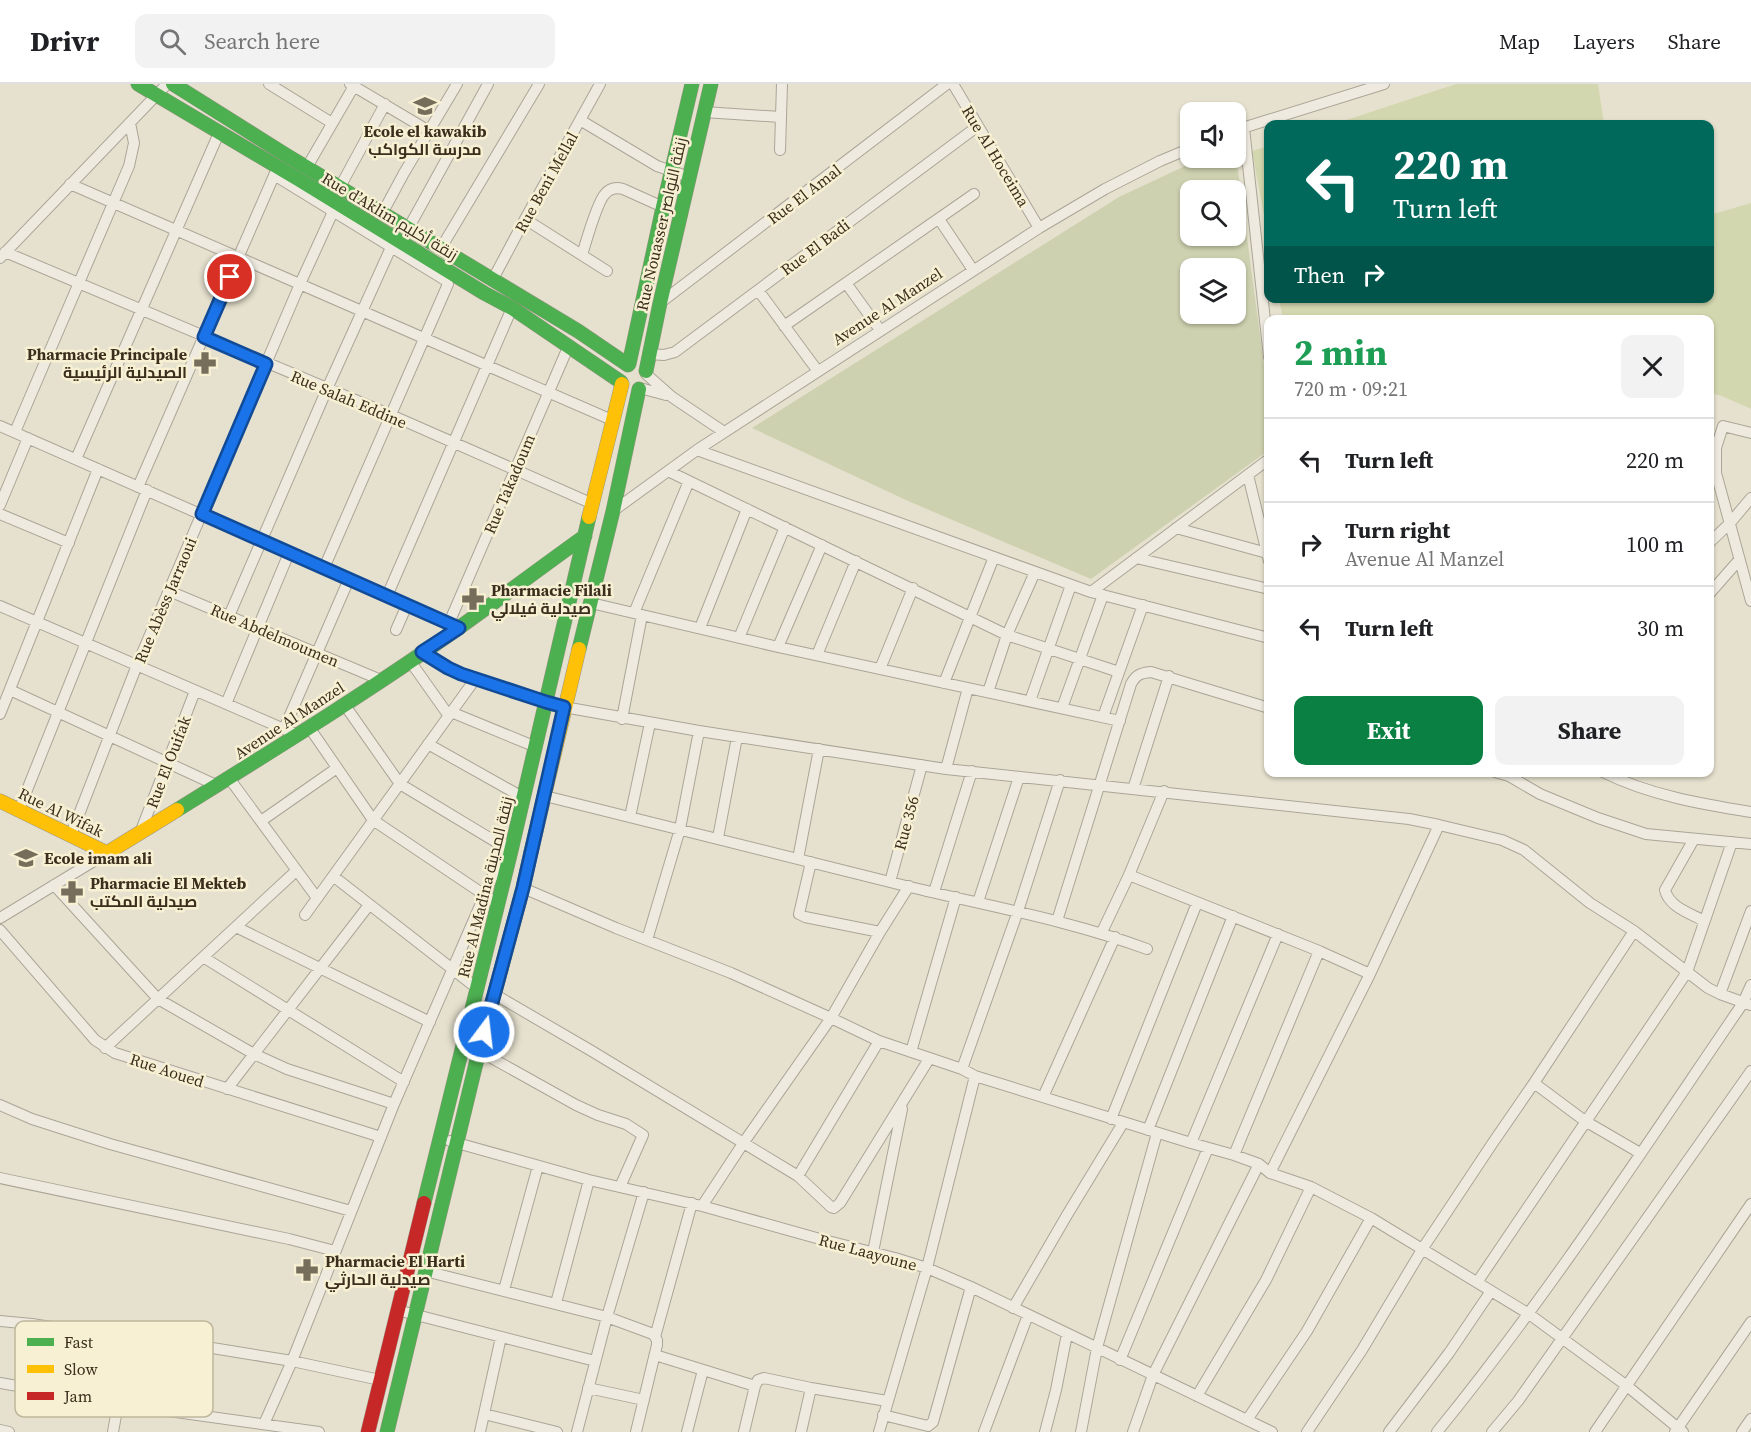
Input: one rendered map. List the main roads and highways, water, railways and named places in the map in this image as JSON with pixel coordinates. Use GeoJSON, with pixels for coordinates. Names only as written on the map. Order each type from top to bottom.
{"type":"FeatureCollection","features":[{"type":"Feature","properties":{"kind":"main road","name":"Rue d’Aklim زنقة أكليم"},"geometry":{"type":"LineString","coordinates":[[138,84],[393,243],[512,308],[622,383]]}},
{"type":"Feature","properties":{"kind":"main road","name":"Rue d’Aklim زنقة أكليم"},"geometry":{"type":"LineString","coordinates":[[173,84],[192,88],[307,167],[578,331],[628,364]]}},
{"type":"Feature","properties":{"kind":"main road","name":"Rue Nouasser زنقة النواصر"},"geometry":{"type":"LineString","coordinates":[[628,364],[692,84]]}},
{"type":"Feature","properties":{"kind":"main road","name":"Rue Nouasser زنقة النواصر"},"geometry":{"type":"LineString","coordinates":[[646,373],[648,354],[711,84]]}},
{"type":"Feature","properties":{"kind":"main road"},"geometry":{"type":"LineString","coordinates":[[387,1432],[424,1271],[523,888],[640,388],[646,380],[646,373],[641,365],[628,364],[620,374],[622,383],[628,389],[640,388]]}},
{"type":"Feature","properties":{"kind":"main road","name":"Rue Al Madina زنقة المدينة"},"geometry":{"type":"LineString","coordinates":[[368,1432],[478,989],[509,849],[518,824],[622,383]]}},
{"type":"Feature","properties":{"kind":"main road","name":"Avenue Al Manzel"},"geometry":{"type":"LineString","coordinates":[[107,853],[224,782],[381,680],[454,626],[585,536]]}},
{"type":"Feature","properties":{"kind":"main road","name":"Rue Al Wifak"},"geometry":{"type":"LineString","coordinates":[[0,801],[107,853]]}},
{"type":"Feature","properties":{"kind":"place","name":"Ecole el kawakib مدرسة الكواكب"},"geometry":{"type":"Point","coordinates":[425,106]}},
{"type":"Feature","properties":{"kind":"place","name":"Pharmacie Principale الصيدلية الرئيسية"},"geometry":{"type":"Point","coordinates":[205,363]}},
{"type":"Feature","properties":{"kind":"place","name":"Pharmacie Filali صيدلية فيلالي"},"geometry":{"type":"Point","coordinates":[473,599]}},
{"type":"Feature","properties":{"kind":"place","name":"Ecole imam ali"},"geometry":{"type":"Point","coordinates":[26,858]}},
{"type":"Feature","properties":{"kind":"place","name":"Pharmacie El Mekteb صيدلية المكتب"},"geometry":{"type":"Point","coordinates":[72,892]}},
{"type":"Feature","properties":{"kind":"place","name":"Pharmacie El Harti صيدلية الحارثي"},"geometry":{"type":"Point","coordinates":[307,1270]}}]}
